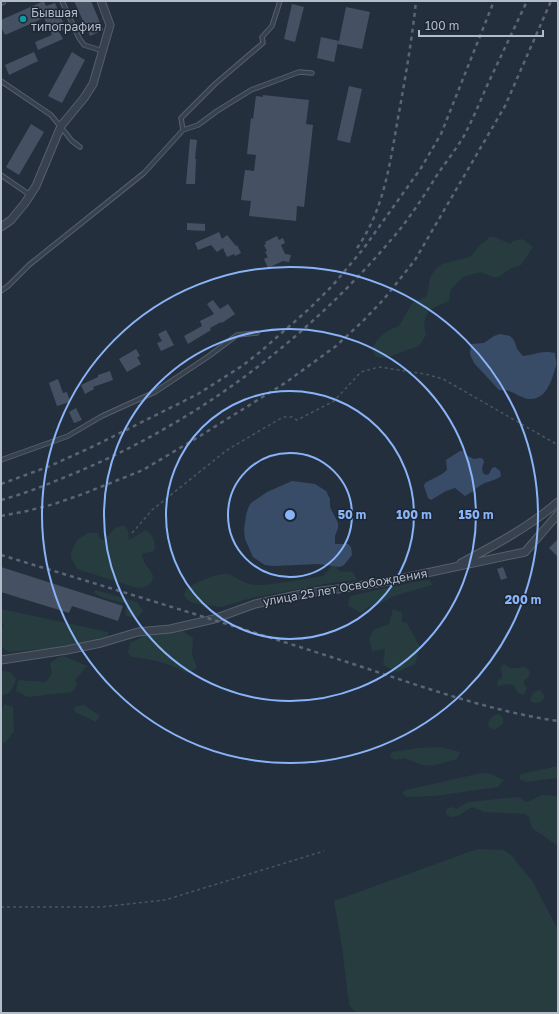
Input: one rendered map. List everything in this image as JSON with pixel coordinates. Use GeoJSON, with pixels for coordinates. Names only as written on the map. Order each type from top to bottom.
{"type":"FeatureCollection","features":[{"type":"Feature","properties":{"kind":"street"},"geometry":{"type":"LineString","coordinates":[[1,227],[11,220],[36,186],[61,126],[84,98],[93,84],[110,25],[101,1]]}},
{"type":"Feature","properties":{"kind":"street"},"geometry":{"type":"LineString","coordinates":[[454,567],[508,538],[548,511],[558,502]]}},
{"type":"Feature","properties":{"kind":"street","name":"улица 25 лет Освобождения"},"geometry":{"type":"LineString","coordinates":[[1,660],[67,650],[101,643],[138,632],[177,628],[214,619],[255,604],[306,593],[382,582],[525,552],[558,514]]}},
{"type":"Feature","properties":{"kind":"lane"},"geometry":{"type":"LineString","coordinates":[[62,1],[79,38],[84,44],[103,51]]}},
{"type":"Feature","properties":{"kind":"lane"},"geometry":{"type":"LineString","coordinates":[[183,130],[181,118],[215,84],[263,43],[262,37],[272,26],[280,1]]}},
{"type":"Feature","properties":{"kind":"lane"},"geometry":{"type":"LineString","coordinates":[[1,291],[29,265],[144,174],[183,130],[198,126],[217,111],[251,90],[298,72],[312,73]]}},
{"type":"Feature","properties":{"kind":"lane"},"geometry":{"type":"LineString","coordinates":[[1,81],[51,115],[72,141],[80,147]]}},
{"type":"Feature","properties":{"kind":"lane"},"geometry":{"type":"LineString","coordinates":[[1,175],[30,195]]}},
{"type":"Feature","properties":{"kind":"lane"},"geometry":{"type":"LineString","coordinates":[[1,460],[68,436],[102,416],[155,392],[209,356],[237,335],[257,333]]}},
{"type":"Feature","properties":{"kind":"path"},"geometry":{"type":"LineString","coordinates":[[132,533],[152,510],[227,450],[283,417],[292,417],[297,420],[334,400],[360,372],[379,367],[425,374],[443,379],[558,445]]}},
{"type":"Feature","properties":{"kind":"path"},"geometry":{"type":"LineString","coordinates":[[1,907],[101,907],[165,900],[324,851]]}},
{"type":"Feature","properties":{"kind":"green space"},"geometry":{"type":"Polygon","coordinates":[[[490,237],[495,237],[510,244],[513,241],[522,239],[533,247],[521,265],[512,268],[498,277],[493,277],[480,272],[463,277],[451,289],[449,301],[429,310],[424,322],[426,335],[419,346],[385,358],[376,357],[372,349],[377,341],[387,332],[399,326],[414,302],[427,296],[430,278],[435,270],[442,264],[470,257],[479,246],[490,237]]]}},
{"type":"Feature","properties":{"kind":"green space"},"geometry":{"type":"Polygon","coordinates":[[[124,525],[128,530],[129,540],[146,530],[154,539],[154,551],[142,554],[144,562],[153,575],[151,583],[144,587],[137,588],[77,569],[71,558],[71,552],[77,540],[88,533],[98,533],[100,539],[104,540],[115,528],[124,525]]]}},
{"type":"Feature","properties":{"kind":"green space"},"geometry":{"type":"Polygon","coordinates":[[[334,563],[339,571],[353,572],[357,580],[331,583],[251,598],[221,607],[193,603],[184,595],[186,589],[190,586],[220,574],[231,575],[251,584],[260,585],[283,583],[323,576],[334,563]]]}},
{"type":"Feature","properties":{"kind":"green space"},"geometry":{"type":"Polygon","coordinates":[[[430,580],[432,585],[394,596],[383,602],[370,606],[361,613],[348,605],[350,596],[430,580]]]}},
{"type":"Feature","properties":{"kind":"green space"},"geometry":{"type":"Polygon","coordinates":[[[95,590],[137,602],[143,611],[137,618],[126,616],[125,611],[127,604],[101,597],[94,593],[95,590]]]}},
{"type":"Feature","properties":{"kind":"green space"},"geometry":{"type":"Polygon","coordinates":[[[1,609],[108,632],[108,639],[57,648],[9,652],[1,647],[1,627],[5,626],[1,623],[1,609]]]}},
{"type":"Feature","properties":{"kind":"green space"},"geometry":{"type":"Polygon","coordinates":[[[393,609],[402,612],[402,622],[407,623],[420,647],[415,664],[397,672],[383,665],[385,649],[372,651],[369,639],[373,630],[389,624],[393,609]]]}},
{"type":"Feature","properties":{"kind":"green space"},"geometry":{"type":"Polygon","coordinates":[[[183,631],[193,638],[192,655],[197,668],[187,673],[160,662],[131,657],[128,653],[130,643],[144,636],[183,631]]]}},
{"type":"Feature","properties":{"kind":"green space"},"geometry":{"type":"Polygon","coordinates":[[[64,656],[87,666],[75,680],[77,685],[72,692],[28,697],[16,691],[18,680],[46,682],[52,673],[50,663],[59,657],[64,656]]]}},
{"type":"Feature","properties":{"kind":"green space"},"geometry":{"type":"Polygon","coordinates":[[[504,664],[512,668],[524,667],[530,672],[529,677],[524,680],[524,684],[527,688],[524,695],[517,692],[513,685],[508,684],[498,686],[497,681],[502,678],[500,668],[504,664]]]}},
{"type":"Feature","properties":{"kind":"green space"},"geometry":{"type":"Polygon","coordinates":[[[1,671],[10,672],[16,679],[13,688],[4,695],[1,695],[1,671]]]}},
{"type":"Feature","properties":{"kind":"green space"},"geometry":{"type":"Polygon","coordinates":[[[539,690],[545,697],[542,701],[536,703],[532,702],[530,700],[533,693],[539,690]]]}},
{"type":"Feature","properties":{"kind":"green space"},"geometry":{"type":"Polygon","coordinates":[[[4,704],[13,707],[14,731],[5,743],[1,742],[1,714],[4,704]]]}},
{"type":"Feature","properties":{"kind":"green space"},"geometry":{"type":"Polygon","coordinates":[[[84,705],[100,716],[96,722],[75,712],[74,708],[84,705]]]}},
{"type":"Feature","properties":{"kind":"green space"},"geometry":{"type":"Polygon","coordinates":[[[498,714],[501,715],[503,719],[503,724],[494,730],[489,727],[488,722],[493,716],[498,714]]]}},
{"type":"Feature","properties":{"kind":"green space"},"geometry":{"type":"Polygon","coordinates":[[[440,747],[460,752],[457,759],[432,766],[422,765],[404,758],[394,760],[390,756],[392,752],[440,747]]]}},
{"type":"Feature","properties":{"kind":"green space"},"geometry":{"type":"Polygon","coordinates":[[[558,766],[558,778],[526,782],[519,779],[521,774],[558,766]]]}},
{"type":"Feature","properties":{"kind":"green space"},"geometry":{"type":"Polygon","coordinates":[[[481,773],[491,774],[504,780],[498,787],[435,796],[407,797],[402,793],[406,790],[481,773]]]}},
{"type":"Feature","properties":{"kind":"green space"},"geometry":{"type":"Polygon","coordinates":[[[542,795],[558,796],[558,846],[532,828],[529,817],[525,814],[484,812],[472,807],[455,817],[446,814],[446,809],[452,807],[456,809],[468,802],[518,797],[527,802],[542,795]]]}},
{"type":"Feature","properties":{"kind":"green space"},"geometry":{"type":"Polygon","coordinates":[[[477,849],[504,850],[512,856],[533,882],[558,930],[558,1013],[356,1013],[349,1005],[342,947],[334,901],[477,849]]]}},
{"type":"Feature","properties":{"kind":"water"},"geometry":{"type":"Polygon","coordinates":[[[500,334],[510,336],[514,340],[517,349],[523,356],[542,352],[555,353],[556,364],[553,377],[548,388],[540,396],[529,399],[523,398],[509,391],[499,390],[474,363],[470,354],[471,344],[484,343],[500,334]]]}},
{"type":"Feature","properties":{"kind":"water"},"geometry":{"type":"Polygon","coordinates":[[[460,451],[463,451],[474,459],[483,459],[484,462],[482,468],[483,473],[486,475],[489,474],[492,468],[495,467],[500,471],[501,476],[483,484],[465,496],[455,488],[446,491],[431,500],[428,498],[424,486],[425,483],[447,470],[446,460],[460,451]]]}},
{"type":"Feature","properties":{"kind":"water"},"geometry":{"type":"Polygon","coordinates":[[[292,481],[315,484],[326,491],[330,499],[330,507],[338,523],[335,544],[348,544],[351,547],[352,555],[344,565],[340,567],[318,564],[274,566],[265,565],[253,557],[245,539],[244,530],[249,506],[267,492],[292,481]]]}},
{"type":"Feature","properties":{"kind":"building"},"geometry":{"type":"Polygon","coordinates":[[[44,1],[46,6],[55,3],[66,29],[59,32],[63,39],[38,50],[35,42],[52,35],[44,18],[5,35],[1,27],[1,20],[44,1]]]}},
{"type":"Feature","properties":{"kind":"building"},"geometry":{"type":"Polygon","coordinates":[[[74,1],[91,1],[103,30],[90,36],[74,1]]]}},
{"type":"Feature","properties":{"kind":"building"},"geometry":{"type":"Polygon","coordinates":[[[292,4],[304,7],[295,42],[284,39],[292,4]]]}},
{"type":"Feature","properties":{"kind":"building"},"geometry":{"type":"Polygon","coordinates":[[[346,7],[370,12],[362,49],[338,44],[338,42],[334,62],[317,58],[321,37],[339,41],[346,7]]]}},
{"type":"Feature","properties":{"kind":"building"},"geometry":{"type":"Polygon","coordinates":[[[34,52],[38,61],[9,75],[5,65],[34,52]]]}},
{"type":"Feature","properties":{"kind":"building"},"geometry":{"type":"Polygon","coordinates":[[[72,52],[85,60],[62,103],[48,96],[72,52]]]}},
{"type":"Feature","properties":{"kind":"building"},"geometry":{"type":"Polygon","coordinates":[[[349,86],[362,89],[350,143],[337,140],[349,86]]]}},
{"type":"Feature","properties":{"kind":"building"},"geometry":{"type":"Polygon","coordinates":[[[263,95],[309,100],[306,124],[313,125],[304,207],[297,206],[296,221],[249,216],[251,201],[241,200],[245,170],[254,171],[256,155],[247,154],[251,118],[253,119],[256,96],[263,97],[263,95]]]}},
{"type":"Feature","properties":{"kind":"building"},"geometry":{"type":"Polygon","coordinates":[[[31,124],[44,132],[19,175],[6,167],[31,124]]]}},
{"type":"Feature","properties":{"kind":"building"},"geometry":{"type":"Polygon","coordinates":[[[190,139],[197,140],[195,184],[186,184],[190,139]]]}},
{"type":"Feature","properties":{"kind":"building"},"geometry":{"type":"Polygon","coordinates":[[[187,223],[205,224],[205,231],[187,230],[187,223]]]}},
{"type":"Feature","properties":{"kind":"building"},"geometry":{"type":"Polygon","coordinates":[[[219,232],[222,239],[227,235],[236,246],[237,245],[241,253],[235,256],[234,254],[227,257],[223,248],[217,252],[211,245],[198,250],[195,243],[219,232]]]}},
{"type":"Feature","properties":{"kind":"building"},"geometry":{"type":"Polygon","coordinates":[[[277,236],[279,240],[283,238],[285,243],[281,245],[285,254],[291,255],[289,262],[283,261],[268,268],[264,259],[268,257],[265,252],[267,251],[264,245],[266,244],[265,242],[277,236]]]}},
{"type":"Feature","properties":{"kind":"building"},"geometry":{"type":"Polygon","coordinates":[[[213,300],[220,309],[228,304],[235,314],[222,323],[221,322],[210,328],[211,330],[188,344],[184,336],[202,326],[200,321],[214,314],[207,304],[213,300]]]}},
{"type":"Feature","properties":{"kind":"building"},"geometry":{"type":"Polygon","coordinates":[[[166,330],[174,345],[161,351],[157,343],[162,341],[158,334],[166,330]]]}},
{"type":"Feature","properties":{"kind":"building"},"geometry":{"type":"Polygon","coordinates":[[[136,349],[140,356],[137,357],[141,364],[127,372],[119,359],[136,349]]]}},
{"type":"Feature","properties":{"kind":"building"},"geometry":{"type":"Polygon","coordinates":[[[110,371],[113,380],[93,387],[94,389],[85,394],[81,385],[98,377],[98,375],[110,371]]]}},
{"type":"Feature","properties":{"kind":"building"},"geometry":{"type":"Polygon","coordinates":[[[58,379],[63,393],[67,392],[70,402],[57,406],[49,383],[58,379]]]}},
{"type":"Feature","properties":{"kind":"building"},"geometry":{"type":"Polygon","coordinates":[[[76,408],[82,420],[74,423],[69,412],[76,408]]]}},
{"type":"Feature","properties":{"kind":"building"},"geometry":{"type":"Polygon","coordinates":[[[558,539],[558,557],[549,548],[558,539]]]}},
{"type":"Feature","properties":{"kind":"building"},"geometry":{"type":"Polygon","coordinates":[[[1,567],[123,606],[118,621],[72,606],[69,613],[1,592],[1,567]]]}},
{"type":"Feature","properties":{"kind":"building"},"geometry":{"type":"Polygon","coordinates":[[[503,567],[507,578],[501,580],[497,569],[503,567]]]}},
{"type":"Feature","properties":{"kind":"railway"},"geometry":{"type":"LineString","coordinates":[[357,248],[374,218],[385,186],[408,60],[416,1]]}},
{"type":"Feature","properties":{"kind":"railway"},"geometry":{"type":"LineString","coordinates":[[1,484],[50,466],[94,446],[198,394],[242,366],[309,309],[333,285],[364,248],[421,168],[441,134],[494,1]]}},
{"type":"Feature","properties":{"kind":"railway"},"geometry":{"type":"LineString","coordinates":[[1,500],[30,491],[75,473],[122,452],[167,427],[211,400],[253,370],[293,338],[331,304],[367,267],[401,228],[459,144],[478,107],[527,1]]}},
{"type":"Feature","properties":{"kind":"railway"},"geometry":{"type":"LineString","coordinates":[[1,516],[54,504],[143,470],[285,383],[336,346],[363,321],[384,299],[415,260],[505,106],[551,1]]}},
{"type":"Feature","properties":{"kind":"railway"},"geometry":{"type":"LineString","coordinates":[[1,555],[246,630],[471,702],[529,716],[558,721]]}},
{"type":"Feature","properties":{"kind":"place","name":"Бывшая типография"},"geometry":{"type":"Point","coordinates":[23,19]}}]}
